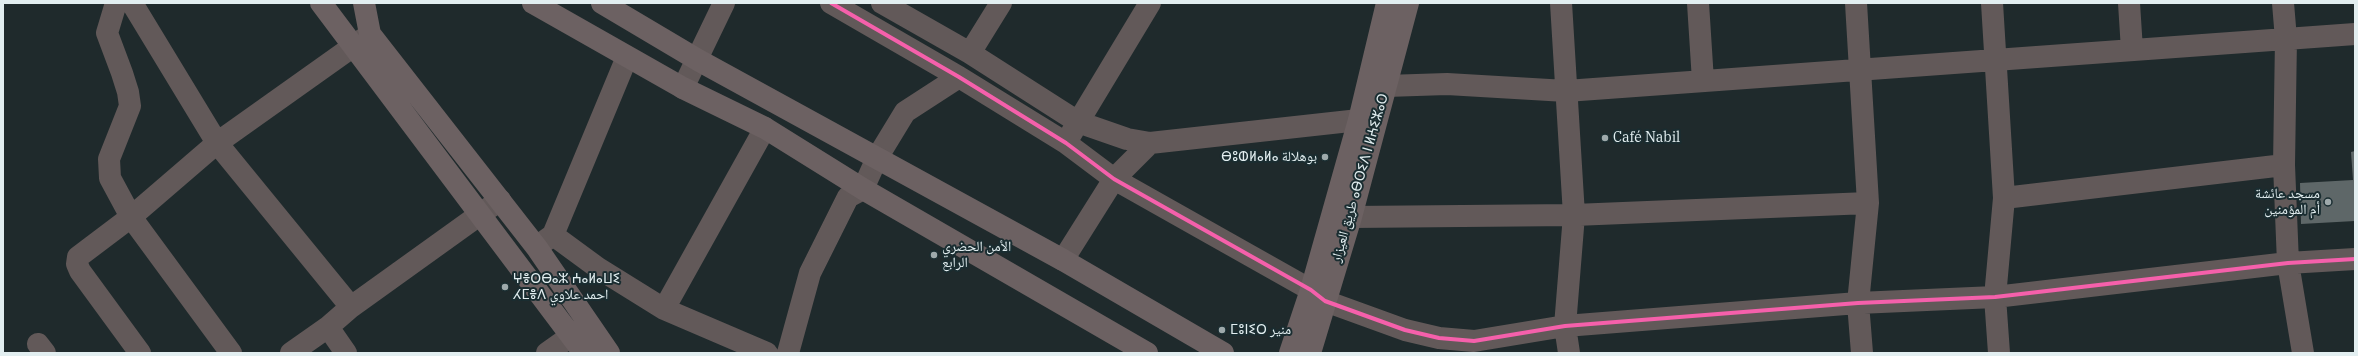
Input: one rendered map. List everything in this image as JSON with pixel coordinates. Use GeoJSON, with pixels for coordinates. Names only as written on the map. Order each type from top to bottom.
{"type":"FeatureCollection","features":[{"type":"Feature","properties":{"kind":"main road"},"geometry":{"type":"LineString","coordinates":[[321,3],[353,48],[481,215],[584,353]]}},
{"type":"Feature","properties":{"kind":"main road"},"geometry":{"type":"LineString","coordinates":[[364,3],[370,34],[500,200],[545,241],[609,353]]}},
{"type":"Feature","properties":{"kind":"main road"},"geometry":{"type":"LineString","coordinates":[[533,3],[683,88],[765,128],[863,189],[1147,353]]}},
{"type":"Feature","properties":{"kind":"main road"},"geometry":{"type":"LineString","coordinates":[[602,3],[698,60],[1063,260],[1223,353]]}},
{"type":"Feature","properties":{"kind":"main road","name":"طريق العيزار ⴰⴱⵔⵉⴷ ⵏ ⵍⵄⵉⵣⴰⵔ"},"geometry":{"type":"LineString","coordinates":[[1388,11],[1408,3]]}},
{"type":"Feature","properties":{"kind":"main road","name":"طريق العيزار ⴰⴱⵔⵉⴷ ⵏ ⵍⵄⵉⵣⴰⵔ"},"geometry":{"type":"LineString","coordinates":[[1290,353],[1318,296],[1351,217],[1386,86],[1388,11]]}},
{"type":"Feature","properties":{"kind":"main road","name":"طريق العيزار ⴰⴱⵔⵉⴷ ⵏ ⵍⵄⵉⵣⴰⵔ"},"geometry":{"type":"LineString","coordinates":[[1310,353],[1318,296],[1359,120],[1388,11]]}},
{"type":"Feature","properties":{"kind":"street"},"geometry":{"type":"LineString","coordinates":[[116,3],[107,33],[128,92],[130,106],[109,159],[108,170],[114,188],[131,217],[231,353]]}},
{"type":"Feature","properties":{"kind":"street"},"geometry":{"type":"LineString","coordinates":[[132,3],[217,143],[351,307]]}},
{"type":"Feature","properties":{"kind":"street"},"geometry":{"type":"LineString","coordinates":[[683,88],[698,60],[724,3]]}},
{"type":"Feature","properties":{"kind":"street"},"geometry":{"type":"LineString","coordinates":[[831,3],[959,77],[1066,143],[1114,179],[1318,296],[1405,330],[1439,338],[1474,341],[1565,326],[1858,303],[1995,297],[2288,264],[2355,259]]}},
{"type":"Feature","properties":{"kind":"street"},"geometry":{"type":"LineString","coordinates":[[882,3],[970,53],[1078,122],[1127,139],[1150,143],[1359,120]]}},
{"type":"Feature","properties":{"kind":"street"},"geometry":{"type":"LineString","coordinates":[[970,53],[1001,3]]}},
{"type":"Feature","properties":{"kind":"street"},"geometry":{"type":"LineString","coordinates":[[1066,143],[1150,3]]}},
{"type":"Feature","properties":{"kind":"street"},"geometry":{"type":"LineString","coordinates":[[1561,3],[1574,215],[1565,326],[1569,353]]}},
{"type":"Feature","properties":{"kind":"street"},"geometry":{"type":"LineString","coordinates":[[1698,3],[1703,81]]}},
{"type":"Feature","properties":{"kind":"street"},"geometry":{"type":"LineString","coordinates":[[1856,3],[1868,203],[1858,303],[1862,353]]}},
{"type":"Feature","properties":{"kind":"street"},"geometry":{"type":"LineString","coordinates":[[1992,3],[2004,198],[1995,297],[1999,353]]}},
{"type":"Feature","properties":{"kind":"street"},"geometry":{"type":"LineString","coordinates":[[2129,3],[2132,50]]}},
{"type":"Feature","properties":{"kind":"street"},"geometry":{"type":"LineString","coordinates":[[2283,3],[2286,39],[2284,165],[2288,264],[2303,353]]}},
{"type":"Feature","properties":{"kind":"street"},"geometry":{"type":"LineString","coordinates":[[140,353],[77,264],[78,257],[131,217],[217,143],[353,48],[370,34]]}},
{"type":"Feature","properties":{"kind":"street"},"geometry":{"type":"LineString","coordinates":[[1386,86],[1446,84],[1566,90],[2355,34]]}},
{"type":"Feature","properties":{"kind":"street"},"geometry":{"type":"LineString","coordinates":[[627,57],[545,241],[598,268],[664,308],[767,353]]}},
{"type":"Feature","properties":{"kind":"street"},"geometry":{"type":"LineString","coordinates":[[788,353],[810,273],[848,197],[863,189],[877,158],[905,112],[959,77]]}},
{"type":"Feature","properties":{"kind":"street"},"geometry":{"type":"LineString","coordinates":[[664,308],[765,128]]}},
{"type":"Feature","properties":{"kind":"street"},"geometry":{"type":"LineString","coordinates":[[1063,260],[1114,179],[1150,143]]}},
{"type":"Feature","properties":{"kind":"street"},"geometry":{"type":"LineString","coordinates":[[2004,198],[2284,165]]}},
{"type":"Feature","properties":{"kind":"street"},"geometry":{"type":"LineString","coordinates":[[291,353],[328,327],[351,307],[500,200]]}},
{"type":"Feature","properties":{"kind":"street"},"geometry":{"type":"LineString","coordinates":[[1351,217],[1574,215],[1868,203]]}},
{"type":"Feature","properties":{"kind":"street"},"geometry":{"type":"LineString","coordinates":[[328,327],[346,353]]}},
{"type":"Feature","properties":{"kind":"street"},"geometry":{"type":"LineString","coordinates":[[547,353],[571,336]]}},
{"type":"Feature","properties":{"kind":"building","name":"مسجد عائشة أم المؤمنين"},"geometry":{"type":"Polygon","coordinates":[[[2355,151],[2355,221],[2301,224],[2300,183],[2353,180],[2351,152],[2355,151]]]}},
{"type":"Feature","properties":{"kind":"cycle path"},"geometry":{"type":"LineString","coordinates":[[831,3],[959,77],[1066,143],[1114,179],[1311,290],[1325,301],[1405,330],[1439,338],[1474,341],[1565,326],[1858,303],[1995,297],[2288,263],[2355,259]]}},
{"type":"Feature","properties":{"kind":"place","name":"Café Nabil"},"geometry":{"type":"Point","coordinates":[1605,138]}},
{"type":"Feature","properties":{"kind":"place","name":"ⴱⵓⵀⵍⴰⵍⴰ بوهلالة"},"geometry":{"type":"Point","coordinates":[1325,157]}},
{"type":"Feature","properties":{"kind":"place","name":"مسجد عائشة أم المؤمنين"},"geometry":{"type":"Point","coordinates":[2328,202]}},
{"type":"Feature","properties":{"kind":"place","name":"الأمن الحضري الرابع"},"geometry":{"type":"Point","coordinates":[934,255]}},
{"type":"Feature","properties":{"kind":"place","name":"ⵖⴻⵔⴱⴰⵣ ⵄⴰⵍⴰⵡⵉ ⵃⵎⴻⴷ احمد علاوي"},"geometry":{"type":"Point","coordinates":[505,287]}},
{"type":"Feature","properties":{"kind":"place","name":"ⵎⵓⵏⵉⵔ منير"},"geometry":{"type":"Point","coordinates":[1222,330]}}]}
